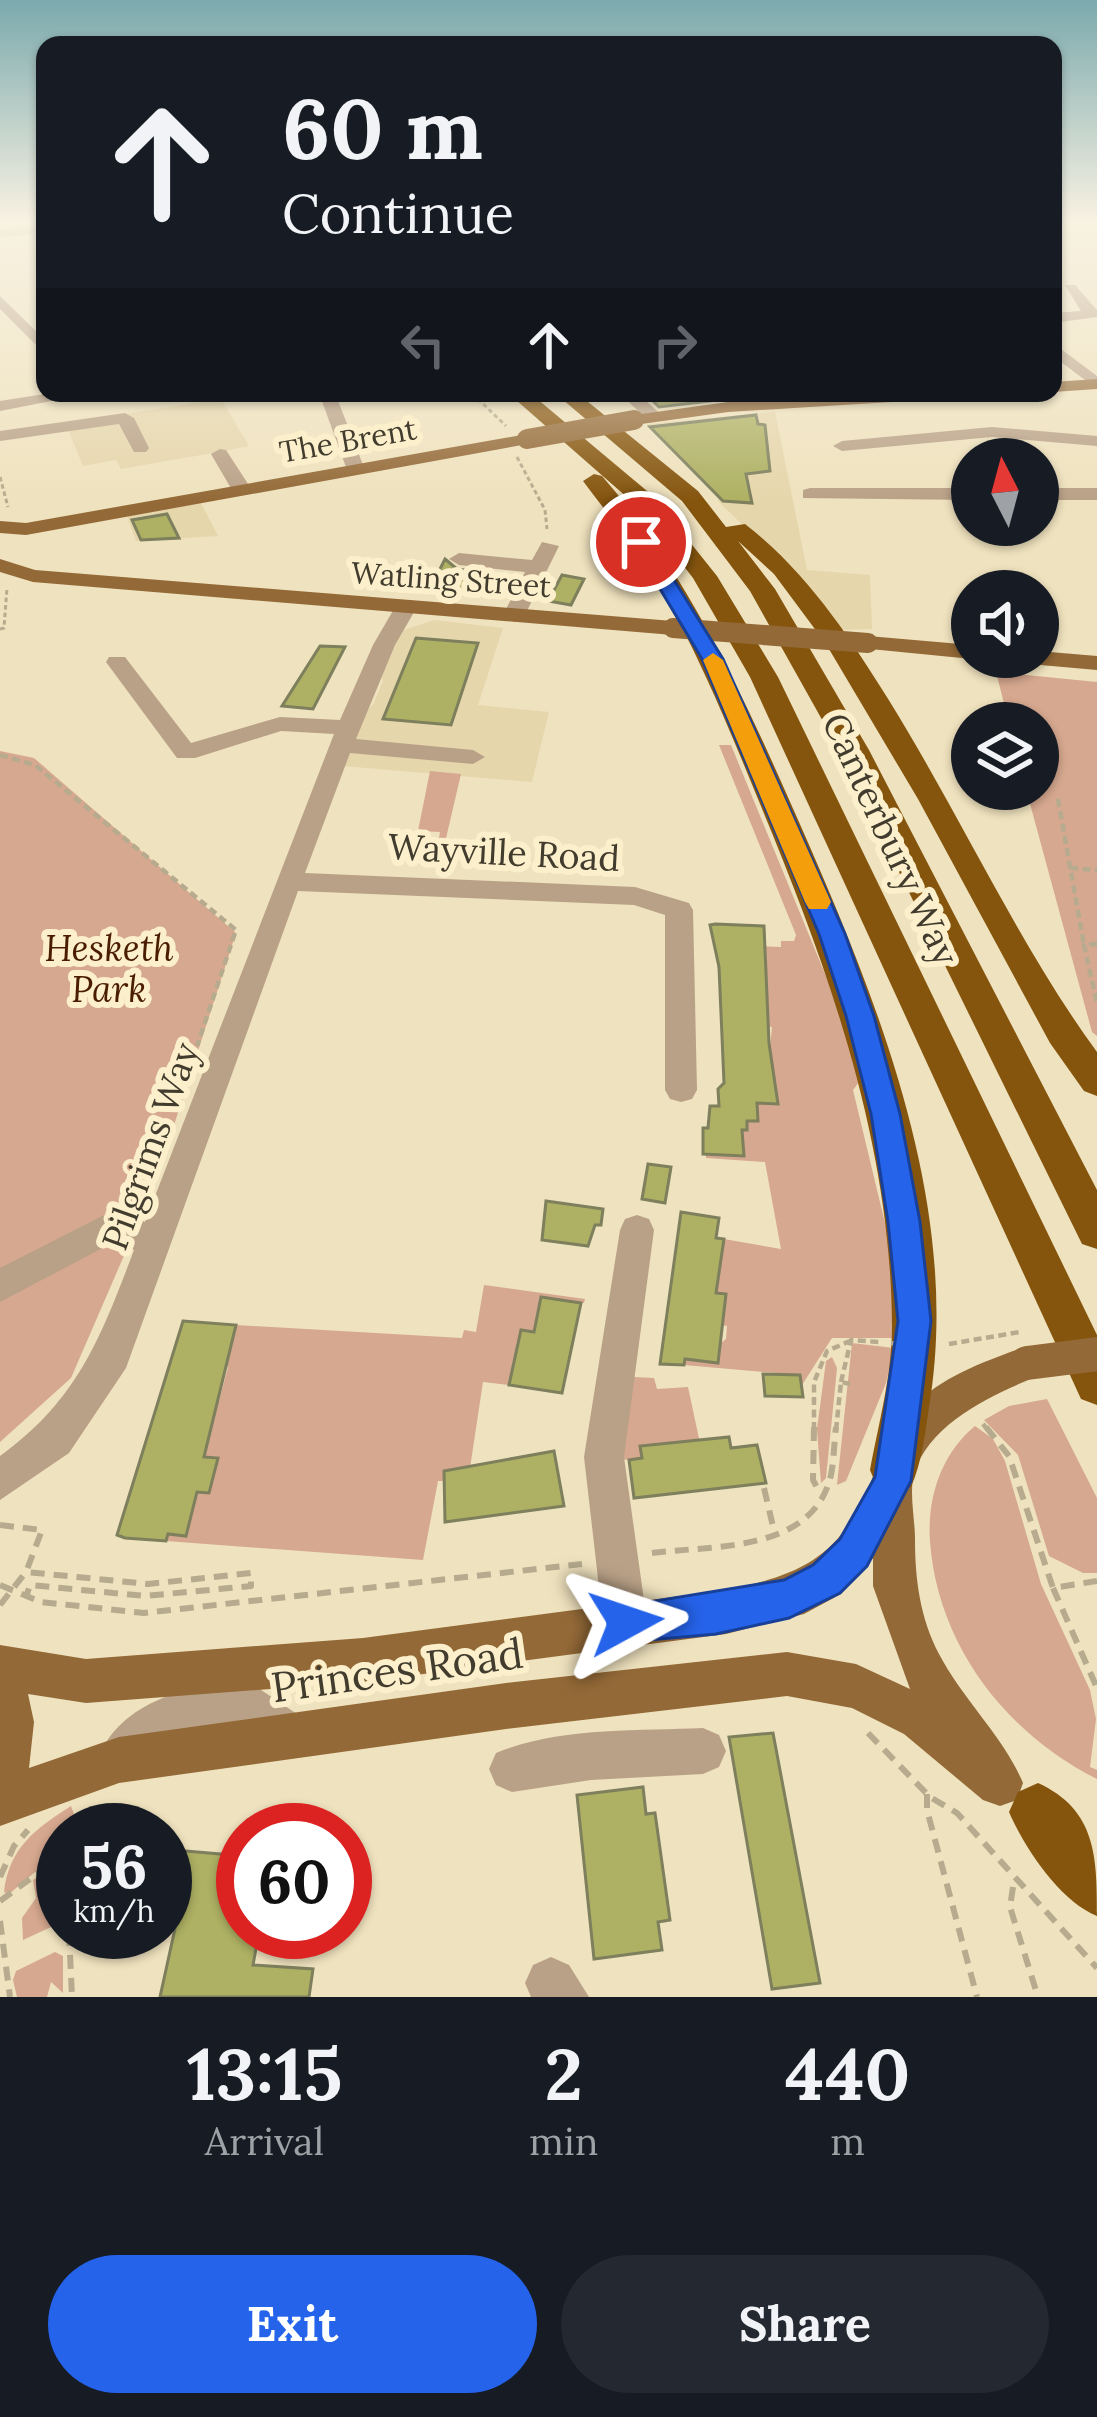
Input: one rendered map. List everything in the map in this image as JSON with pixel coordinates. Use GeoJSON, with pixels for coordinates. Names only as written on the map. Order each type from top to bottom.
{"type":"FeatureCollection","features":[{"type":"Feature","properties":{"kind":"highway","name":"Canterbury Way"},"geometry":{"type":"LineString","coordinates":[[529,402],[645,501],[678,539],[764,676],[1097,1384]]}},
{"type":"Feature","properties":{"kind":"highway","name":"Canterbury Way"},"geometry":{"type":"LineString","coordinates":[[576,402],[690,496],[762,589],[811,668],[1097,1231]]}},
{"type":"Feature","properties":{"kind":"highway"},"geometry":{"type":"LineString","coordinates":[[550,420],[580,466],[620,509],[712,659],[832,934],[860,1016],[898,1182],[914,1321],[893,1476]]}},
{"type":"Feature","properties":{"kind":"highway"},"geometry":{"type":"LineString","coordinates":[[690,496],[755,542],[803,596],[855,668],[1063,1033],[1097,1081]]}},
{"type":"Feature","properties":{"kind":"highway"},"geometry":{"type":"LineString","coordinates":[[1019,1797],[1097,1887]]}},
{"type":"Feature","properties":{"kind":"main road"},"geometry":{"type":"LineString","coordinates":[[1062,386],[1097,384]]}},
{"type":"Feature","properties":{"kind":"main road","name":"The Brent"},"geometry":{"type":"LineString","coordinates":[[3,567],[30,538],[108,514],[655,416],[799,402]]}},
{"type":"Feature","properties":{"kind":"main road","name":"The Brent"},"geometry":{"type":"LineString","coordinates":[[0,526],[30,538]]}},
{"type":"Feature","properties":{"kind":"main road"},"geometry":{"type":"LineString","coordinates":[[30,538],[35,563],[52,576]]}},
{"type":"Feature","properties":{"kind":"main road","name":"Watling Street"},"geometry":{"type":"LineString","coordinates":[[3,567],[14,574],[951,650]]}},
{"type":"Feature","properties":{"kind":"main road"},"geometry":{"type":"LineString","coordinates":[[1059,660],[1097,663]]}},
{"type":"Feature","properties":{"kind":"main road","name":"Princes Road"},"geometry":{"type":"LineString","coordinates":[[0,1667],[86,1681],[363,1660],[626,1622],[716,1614],[789,1599],[826,1579],[853,1553],[927,1420],[1024,1348],[1097,1354]]}},
{"type":"Feature","properties":{"kind":"main road"},"geometry":{"type":"LineString","coordinates":[[893,1476],[894,1586],[921,1666],[1019,1797]]}},
{"type":"Feature","properties":{"kind":"main road","name":"Princes Road"},"geometry":{"type":"LineString","coordinates":[[0,1802],[290,1736],[787,1674],[856,1686],[920,1718],[1019,1797],[1097,1836]]}},
{"type":"Feature","properties":{"kind":"main road"},"geometry":{"type":"LineString","coordinates":[[0,1683],[12,1724],[9,1764],[0,1788]]}},
{"type":"Feature","properties":{"kind":"street"},"geometry":{"type":"LineString","coordinates":[[14,315],[36,339]]}},
{"type":"Feature","properties":{"kind":"street"},"geometry":{"type":"LineString","coordinates":[[1062,355],[1097,384]]}},
{"type":"Feature","properties":{"kind":"street"},"geometry":{"type":"LineString","coordinates":[[0,406],[36,400]]}},
{"type":"Feature","properties":{"kind":"street"},"geometry":{"type":"LineString","coordinates":[[330,402],[356,470]]}},
{"type":"Feature","properties":{"kind":"street"},"geometry":{"type":"LineString","coordinates":[[638,402],[655,416]]}},
{"type":"Feature","properties":{"kind":"street"},"geometry":{"type":"LineString","coordinates":[[0,436],[125,418],[140,448]]}},
{"type":"Feature","properties":{"kind":"street"},"geometry":{"type":"LineString","coordinates":[[842,446],[992,432],[1097,441]]}},
{"type":"Feature","properties":{"kind":"street"},"geometry":{"type":"LineString","coordinates":[[220,454],[242,490]]}},
{"type":"Feature","properties":{"kind":"street"},"geometry":{"type":"LineString","coordinates":[[810,494],[951,494]]}},
{"type":"Feature","properties":{"kind":"street"},"geometry":{"type":"LineString","coordinates":[[1059,494],[1097,494]]}},
{"type":"Feature","properties":{"kind":"street"},"geometry":{"type":"LineString","coordinates":[[459,559],[544,556],[514,615]]}},
{"type":"Feature","properties":{"kind":"street","name":"Pilgrims Way"},"geometry":{"type":"LineString","coordinates":[[0,1480],[55,1440],[113,1356],[344,736],[406,607]]}},
{"type":"Feature","properties":{"kind":"street"},"geometry":{"type":"LineString","coordinates":[[117,662],[186,753],[280,724],[472,757]]}},
{"type":"Feature","properties":{"kind":"street","name":"Wayville Road"},"geometry":{"type":"LineString","coordinates":[[288,881],[635,896],[679,910],[681,1090]]}},
{"type":"Feature","properties":{"kind":"street"},"geometry":{"type":"LineString","coordinates":[[0,1286],[116,1224],[146,1239],[159,1236]]}},
{"type":"Feature","properties":{"kind":"street"},"geometry":{"type":"LineString","coordinates":[[626,1622],[604,1447],[638,1230]]}},
{"type":"Feature","properties":{"kind":"street"},"geometry":{"type":"LineString","coordinates":[[512,1769],[591,1757],[704,1751]]}},
{"type":"Feature","properties":{"kind":"path"},"geometry":{"type":"LineString","coordinates":[[479,402],[495,412],[519,440],[511,448],[545,510],[544,556]]}},
{"type":"Feature","properties":{"kind":"path"},"geometry":{"type":"LineString","coordinates":[[0,629],[4,628],[3,567]]}},
{"type":"Feature","properties":{"kind":"path"},"geometry":{"type":"LineString","coordinates":[[0,754],[35,764],[236,931],[193,1059]]}},
{"type":"Feature","properties":{"kind":"path"},"geometry":{"type":"LineString","coordinates":[[1059,805],[1097,1003]]}},
{"type":"Feature","properties":{"kind":"path"},"geometry":{"type":"LineString","coordinates":[[1070,868],[1097,870]]}},
{"type":"Feature","properties":{"kind":"path"},"geometry":{"type":"LineString","coordinates":[[1084,946],[1097,944]]}},
{"type":"Feature","properties":{"kind":"path"},"geometry":{"type":"LineString","coordinates":[[0,1586],[41,1602],[144,1612],[775,1537],[801,1525],[830,1480],[850,1341]]}},
{"type":"Feature","properties":{"kind":"path"},"geometry":{"type":"LineString","coordinates":[[819,1494],[813,1468],[815,1379],[827,1351],[850,1341],[923,1347]]}},
{"type":"Feature","properties":{"kind":"path"},"geometry":{"type":"LineString","coordinates":[[948,1344],[1024,1348]]}},
{"type":"Feature","properties":{"kind":"path"},"geometry":{"type":"LineString","coordinates":[[983,1424],[1010,1456],[1053,1588],[1097,1688]]}},
{"type":"Feature","properties":{"kind":"path"},"geometry":{"type":"LineString","coordinates":[[764,1488],[775,1537]]}},
{"type":"Feature","properties":{"kind":"path"},"geometry":{"type":"LineString","coordinates":[[0,1525],[42,1530],[26,1572],[0,1605]]}},
{"type":"Feature","properties":{"kind":"path"},"geometry":{"type":"LineString","coordinates":[[26,1572],[148,1584],[251,1573],[251,1586],[145,1596],[30,1585],[26,1595]]}},
{"type":"Feature","properties":{"kind":"path"},"geometry":{"type":"LineString","coordinates":[[1053,1588],[1092,1582]]}},
{"type":"Feature","properties":{"kind":"path"},"geometry":{"type":"LineString","coordinates":[[860,1728],[883,1743],[927,1794],[957,1813],[1097,1968]]}},
{"type":"Feature","properties":{"kind":"path"},"geometry":{"type":"LineString","coordinates":[[92,1803],[108,1777]]}},
{"type":"Feature","properties":{"kind":"path"},"geometry":{"type":"LineString","coordinates":[[927,1794],[927,1810],[977,1997]]}},
{"type":"Feature","properties":{"kind":"path"},"geometry":{"type":"LineString","coordinates":[[0,1901],[36,1875]]}},
{"type":"Feature","properties":{"kind":"path"},"geometry":{"type":"LineString","coordinates":[[1012,1887],[1010,1907],[1039,1997]]}},
{"type":"Feature","properties":{"kind":"path"},"geometry":{"type":"LineString","coordinates":[[0,1922],[10,1997]]}},
{"type":"Feature","properties":{"kind":"path"},"geometry":{"type":"LineString","coordinates":[[71,1959],[73,1997]]}},
{"type":"Feature","properties":{"kind":"shaded area"},"geometry":{"type":"Polygon","coordinates":[[[223,402],[249,446],[223,451],[232,484],[213,453],[121,469],[116,460],[83,466],[67,427],[0,433],[223,402]]]}},
{"type":"Feature","properties":{"kind":"shaded area"},"geometry":{"type":"Polygon","coordinates":[[[775,412],[807,570],[870,575],[872,629],[834,630],[790,571],[718,501],[722,495],[647,424],[775,412]]]}},
{"type":"Feature","properties":{"kind":"shaded area"},"geometry":{"type":"Polygon","coordinates":[[[201,503],[218,536],[136,541],[127,516],[201,503]]]}},
{"type":"Feature","properties":{"kind":"shaded area"},"geometry":{"type":"Polygon","coordinates":[[[434,620],[503,628],[478,705],[549,712],[532,782],[342,766],[365,711],[373,705],[383,681],[380,672],[401,631],[434,620]]]}},
{"type":"Feature","properties":{"kind":"green space"},"geometry":{"type":"Polygon","coordinates":[[[998,678],[1097,682],[1097,1036],[1092,1032],[1032,810],[1059,810],[1059,702],[1004,702],[998,678]]]}},
{"type":"Feature","properties":{"kind":"green space"},"geometry":{"type":"Polygon","coordinates":[[[719,745],[731,745],[832,991],[862,1078],[853,1090],[891,1248],[894,1338],[832,1338],[802,1385],[800,1375],[684,1365],[685,1359],[698,1361],[726,1339],[727,1326],[705,1322],[706,1314],[723,1317],[726,1295],[712,1292],[674,1252],[720,1260],[724,1239],[781,1249],[765,1162],[706,1158],[706,1154],[743,1155],[742,1130],[747,1130],[747,1121],[758,1121],[725,1102],[778,1103],[776,1081],[765,1080],[763,1050],[722,1048],[770,1047],[772,1027],[760,1026],[758,998],[720,996],[767,995],[767,990],[758,989],[757,973],[719,971],[717,967],[767,968],[766,950],[752,946],[781,947],[781,941],[794,941],[796,935],[719,745]]]}},
{"type":"Feature","properties":{"kind":"green space","name":"Hesketh Park"},"geometry":{"type":"Polygon","coordinates":[[[0,751],[34,758],[236,933],[155,1184],[71,1378],[0,1442],[0,751]]]}},
{"type":"Feature","properties":{"kind":"green space"},"geometry":{"type":"Polygon","coordinates":[[[430,771],[461,774],[443,851],[437,851],[440,832],[418,831],[430,771]]]}},
{"type":"Feature","properties":{"kind":"green space"},"geometry":{"type":"Polygon","coordinates":[[[484,1285],[585,1299],[584,1303],[541,1297],[534,1332],[516,1344],[532,1347],[515,1361],[509,1385],[483,1382],[470,1468],[445,1471],[445,1481],[438,1481],[423,1560],[166,1541],[168,1534],[134,1488],[209,1493],[202,1457],[217,1406],[192,1403],[219,1401],[228,1367],[210,1365],[236,1325],[462,1338],[464,1330],[476,1332],[484,1285]]]}},
{"type":"Feature","properties":{"kind":"green space"},"geometry":{"type":"Polygon","coordinates":[[[852,1343],[894,1348],[886,1383],[846,1481],[837,1485],[852,1343]]]}},
{"type":"Feature","properties":{"kind":"green space"},"geometry":{"type":"Polygon","coordinates":[[[832,1357],[837,1368],[826,1478],[821,1483],[817,1429],[826,1361],[832,1357]]]}},
{"type":"Feature","properties":{"kind":"green space"},"geometry":{"type":"Polygon","coordinates":[[[634,1377],[654,1378],[657,1389],[688,1387],[710,1490],[701,1491],[691,1441],[641,1446],[642,1458],[621,1460],[634,1377]]]}},
{"type":"Feature","properties":{"kind":"green space"},"geometry":{"type":"Polygon","coordinates":[[[1047,1399],[1097,1498],[1097,1573],[1083,1573],[1049,1556],[1018,1455],[984,1420],[1009,1406],[1047,1399]]]}},
{"type":"Feature","properties":{"kind":"green space"},"geometry":{"type":"Polygon","coordinates":[[[975,1426],[993,1439],[1005,1461],[1041,1584],[1090,1690],[1096,1719],[1090,1767],[1097,1770],[1097,1779],[1064,1760],[1006,1711],[962,1650],[946,1615],[935,1579],[931,1509],[945,1463],[975,1426]]]}},
{"type":"Feature","properties":{"kind":"green space"},"geometry":{"type":"Polygon","coordinates":[[[36,1832],[36,1871],[9,1894],[4,1892],[7,1877],[36,1832]]]}},
{"type":"Feature","properties":{"kind":"green space"},"geometry":{"type":"Polygon","coordinates":[[[36,1898],[36,1934],[23,1940],[22,1918],[36,1898]]]}},
{"type":"Feature","properties":{"kind":"green space"},"geometry":{"type":"Polygon","coordinates":[[[41,1959],[63,1959],[63,1993],[51,1982],[47,1997],[17,1997],[16,1971],[41,1959]]]}},
{"type":"Feature","properties":{"kind":"building"},"geometry":{"type":"Polygon","coordinates":[[[654,402],[702,402],[659,407],[654,402]]]}},
{"type":"Feature","properties":{"kind":"building"},"geometry":{"type":"Polygon","coordinates":[[[756,415],[758,424],[765,425],[770,471],[746,474],[752,503],[723,501],[650,427],[756,415]]]}},
{"type":"Feature","properties":{"kind":"building"},"geometry":{"type":"Polygon","coordinates":[[[167,514],[179,538],[141,540],[132,520],[167,514]]]}},
{"type":"Feature","properties":{"kind":"building"},"geometry":{"type":"Polygon","coordinates":[[[445,559],[457,569],[478,572],[470,593],[407,589],[415,569],[439,571],[445,559]]]}},
{"type":"Feature","properties":{"kind":"building"},"geometry":{"type":"Polygon","coordinates":[[[562,575],[584,579],[571,605],[548,601],[562,575]]]}},
{"type":"Feature","properties":{"kind":"building"},"geometry":{"type":"Polygon","coordinates":[[[416,638],[478,643],[451,725],[383,719],[416,638]]]}},
{"type":"Feature","properties":{"kind":"building"},"geometry":{"type":"Polygon","coordinates":[[[320,646],[345,647],[313,709],[282,706],[320,646]]]}},
{"type":"Feature","properties":{"kind":"building"},"geometry":{"type":"Polygon","coordinates":[[[710,925],[764,926],[769,1043],[778,1104],[757,1103],[758,1121],[747,1121],[747,1130],[742,1130],[744,1156],[703,1154],[703,1128],[708,1128],[710,1106],[719,1106],[718,1089],[724,1083],[719,967],[710,925]]]}},
{"type":"Feature","properties":{"kind":"building"},"geometry":{"type":"Polygon","coordinates":[[[648,1164],[671,1167],[665,1203],[642,1199],[648,1164]]]}},
{"type":"Feature","properties":{"kind":"building"},"geometry":{"type":"Polygon","coordinates":[[[546,1201],[603,1209],[601,1225],[595,1225],[588,1246],[542,1240],[546,1201]]]}},
{"type":"Feature","properties":{"kind":"building"},"geometry":{"type":"Polygon","coordinates":[[[681,1212],[719,1218],[716,1238],[724,1239],[716,1293],[726,1294],[718,1363],[685,1359],[684,1365],[660,1364],[681,1212]]]}},
{"type":"Feature","properties":{"kind":"building"},"geometry":{"type":"Polygon","coordinates":[[[541,1297],[581,1303],[562,1393],[509,1385],[521,1330],[534,1332],[541,1297]]]}},
{"type":"Feature","properties":{"kind":"building"},"geometry":{"type":"Polygon","coordinates":[[[183,1321],[236,1325],[204,1457],[218,1458],[209,1493],[197,1492],[186,1536],[168,1534],[166,1541],[125,1538],[117,1535],[183,1321]]]}},
{"type":"Feature","properties":{"kind":"building"},"geometry":{"type":"Polygon","coordinates":[[[763,1374],[800,1375],[803,1397],[765,1396],[763,1374]]]}},
{"type":"Feature","properties":{"kind":"building"},"geometry":{"type":"Polygon","coordinates":[[[729,1437],[731,1448],[757,1445],[766,1483],[634,1498],[629,1460],[642,1458],[640,1446],[729,1437]]]}},
{"type":"Feature","properties":{"kind":"building"},"geometry":{"type":"Polygon","coordinates":[[[554,1451],[564,1506],[445,1522],[444,1471],[554,1451]]]}},
{"type":"Feature","properties":{"kind":"building"},"geometry":{"type":"Polygon","coordinates":[[[773,1733],[820,1983],[772,1989],[729,1737],[773,1733]]]}},
{"type":"Feature","properties":{"kind":"building"},"geometry":{"type":"Polygon","coordinates":[[[643,1787],[646,1814],[655,1813],[670,1920],[658,1922],[662,1950],[594,1959],[577,1795],[643,1787]]]}},
{"type":"Feature","properties":{"kind":"building"},"geometry":{"type":"Polygon","coordinates":[[[192,1852],[216,1854],[216,1959],[254,1959],[253,1965],[313,1969],[309,1997],[160,1997],[168,1959],[192,1959],[192,1852]]]}},
{"type":"Feature","properties":{"kind":"slow traffic"},"geometry":{"type":"LineString","coordinates":[[713,660],[818,902]]}},
{"type":"Feature","properties":{"kind":"route"},"geometry":{"type":"LineString","coordinates":[[626,1622],[716,1614],[789,1599],[826,1579],[853,1553],[893,1481],[914,1321],[904,1222],[885,1114],[871,1053],[832,934],[712,659],[641,542]]}}]}
